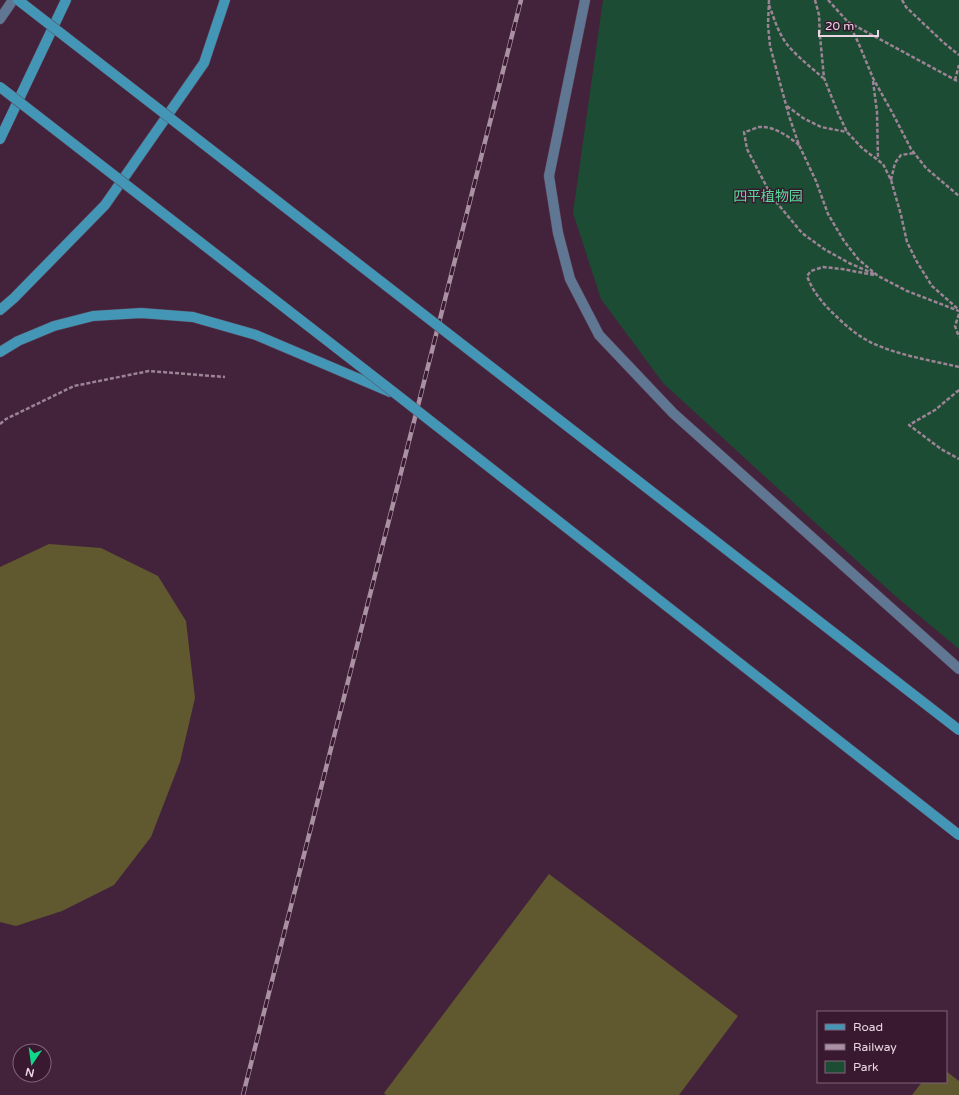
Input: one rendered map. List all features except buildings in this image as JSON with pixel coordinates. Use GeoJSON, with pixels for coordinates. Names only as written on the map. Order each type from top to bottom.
{"type":"FeatureCollection","features":[{"type":"Feature","properties":{"kind":"main road"},"geometry":{"type":"LineString","coordinates":[[18,0],[959,730]]}},
{"type":"Feature","properties":{"kind":"main road"},"geometry":{"type":"LineString","coordinates":[[0,139],[66,0]]}},
{"type":"Feature","properties":{"kind":"main road"},"geometry":{"type":"LineString","coordinates":[[0,310],[14,298],[104,204],[204,63],[225,0]]}},
{"type":"Feature","properties":{"kind":"main road"},"geometry":{"type":"LineString","coordinates":[[0,88],[396,394],[959,835]]}},
{"type":"Feature","properties":{"kind":"main road"},"geometry":{"type":"LineString","coordinates":[[0,352],[18,341],[54,326],[93,316],[141,312],[193,317],[256,335],[396,394]]}},
{"type":"Feature","properties":{"kind":"street"},"geometry":{"type":"LineString","coordinates":[[0,19],[13,0]]}},
{"type":"Feature","properties":{"kind":"street"},"geometry":{"type":"LineString","coordinates":[[585,0],[549,176],[558,233],[570,279],[599,335],[673,413],[959,669]]}},
{"type":"Feature","properties":{"kind":"path"},"geometry":{"type":"LineString","coordinates":[[814,0],[819,15],[824,78],[847,132],[862,148],[884,164],[891,180],[907,242],[914,256],[932,286],[959,310]]}},
{"type":"Feature","properties":{"kind":"path"},"geometry":{"type":"LineString","coordinates":[[828,0],[848,22],[873,78],[914,153],[926,168],[959,196]]}},
{"type":"Feature","properties":{"kind":"path"},"geometry":{"type":"LineString","coordinates":[[902,0],[906,6],[943,42],[959,55]]}},
{"type":"Feature","properties":{"kind":"path"},"geometry":{"type":"LineString","coordinates":[[769,2],[778,30],[786,43],[824,78]]}},
{"type":"Feature","properties":{"kind":"path"},"geometry":{"type":"LineString","coordinates":[[769,2],[768,25],[770,46],[786,106],[799,145],[816,181],[828,214],[858,259],[878,276]]}},
{"type":"Feature","properties":{"kind":"path"},"geometry":{"type":"LineString","coordinates":[[848,22],[959,82]]}},
{"type":"Feature","properties":{"kind":"path"},"geometry":{"type":"LineString","coordinates":[[955,80],[959,65]]}},
{"type":"Feature","properties":{"kind":"path"},"geometry":{"type":"LineString","coordinates":[[873,78],[877,112],[878,160]]}},
{"type":"Feature","properties":{"kind":"path"},"geometry":{"type":"LineString","coordinates":[[786,106],[821,127],[847,132]]}},
{"type":"Feature","properties":{"kind":"path"},"geometry":{"type":"LineString","coordinates":[[799,145],[788,136],[776,130],[760,127],[744,132],[747,149],[772,197],[802,233],[824,249],[849,263],[907,291],[959,310]]}},
{"type":"Feature","properties":{"kind":"path"},"geometry":{"type":"LineString","coordinates":[[891,180],[895,163],[901,155],[914,153]]}},
{"type":"Feature","properties":{"kind":"path"},"geometry":{"type":"LineString","coordinates":[[878,276],[823,267],[811,271],[808,276],[811,287],[831,311],[850,329],[870,342],[892,351],[959,367]]}},
{"type":"Feature","properties":{"kind":"path"},"geometry":{"type":"LineString","coordinates":[[959,314],[955,326],[959,337]]}},
{"type":"Feature","properties":{"kind":"path"},"geometry":{"type":"LineString","coordinates":[[0,424],[6,419],[74,386],[149,371],[224,376]]}},
{"type":"Feature","properties":{"kind":"path"},"geometry":{"type":"LineString","coordinates":[[959,390],[935,410],[909,425],[941,449],[959,459]]}},
{"type":"Feature","properties":{"kind":"green space","name":"四平植物园"},"geometry":{"type":"Polygon","coordinates":[[[603,0],[959,0],[959,649],[893,594],[663,383],[601,299],[573,213],[603,0]]]}},
{"type":"Feature","properties":{"kind":"railway"},"geometry":{"type":"LineString","coordinates":[[243,1095],[521,0]]}}]}
